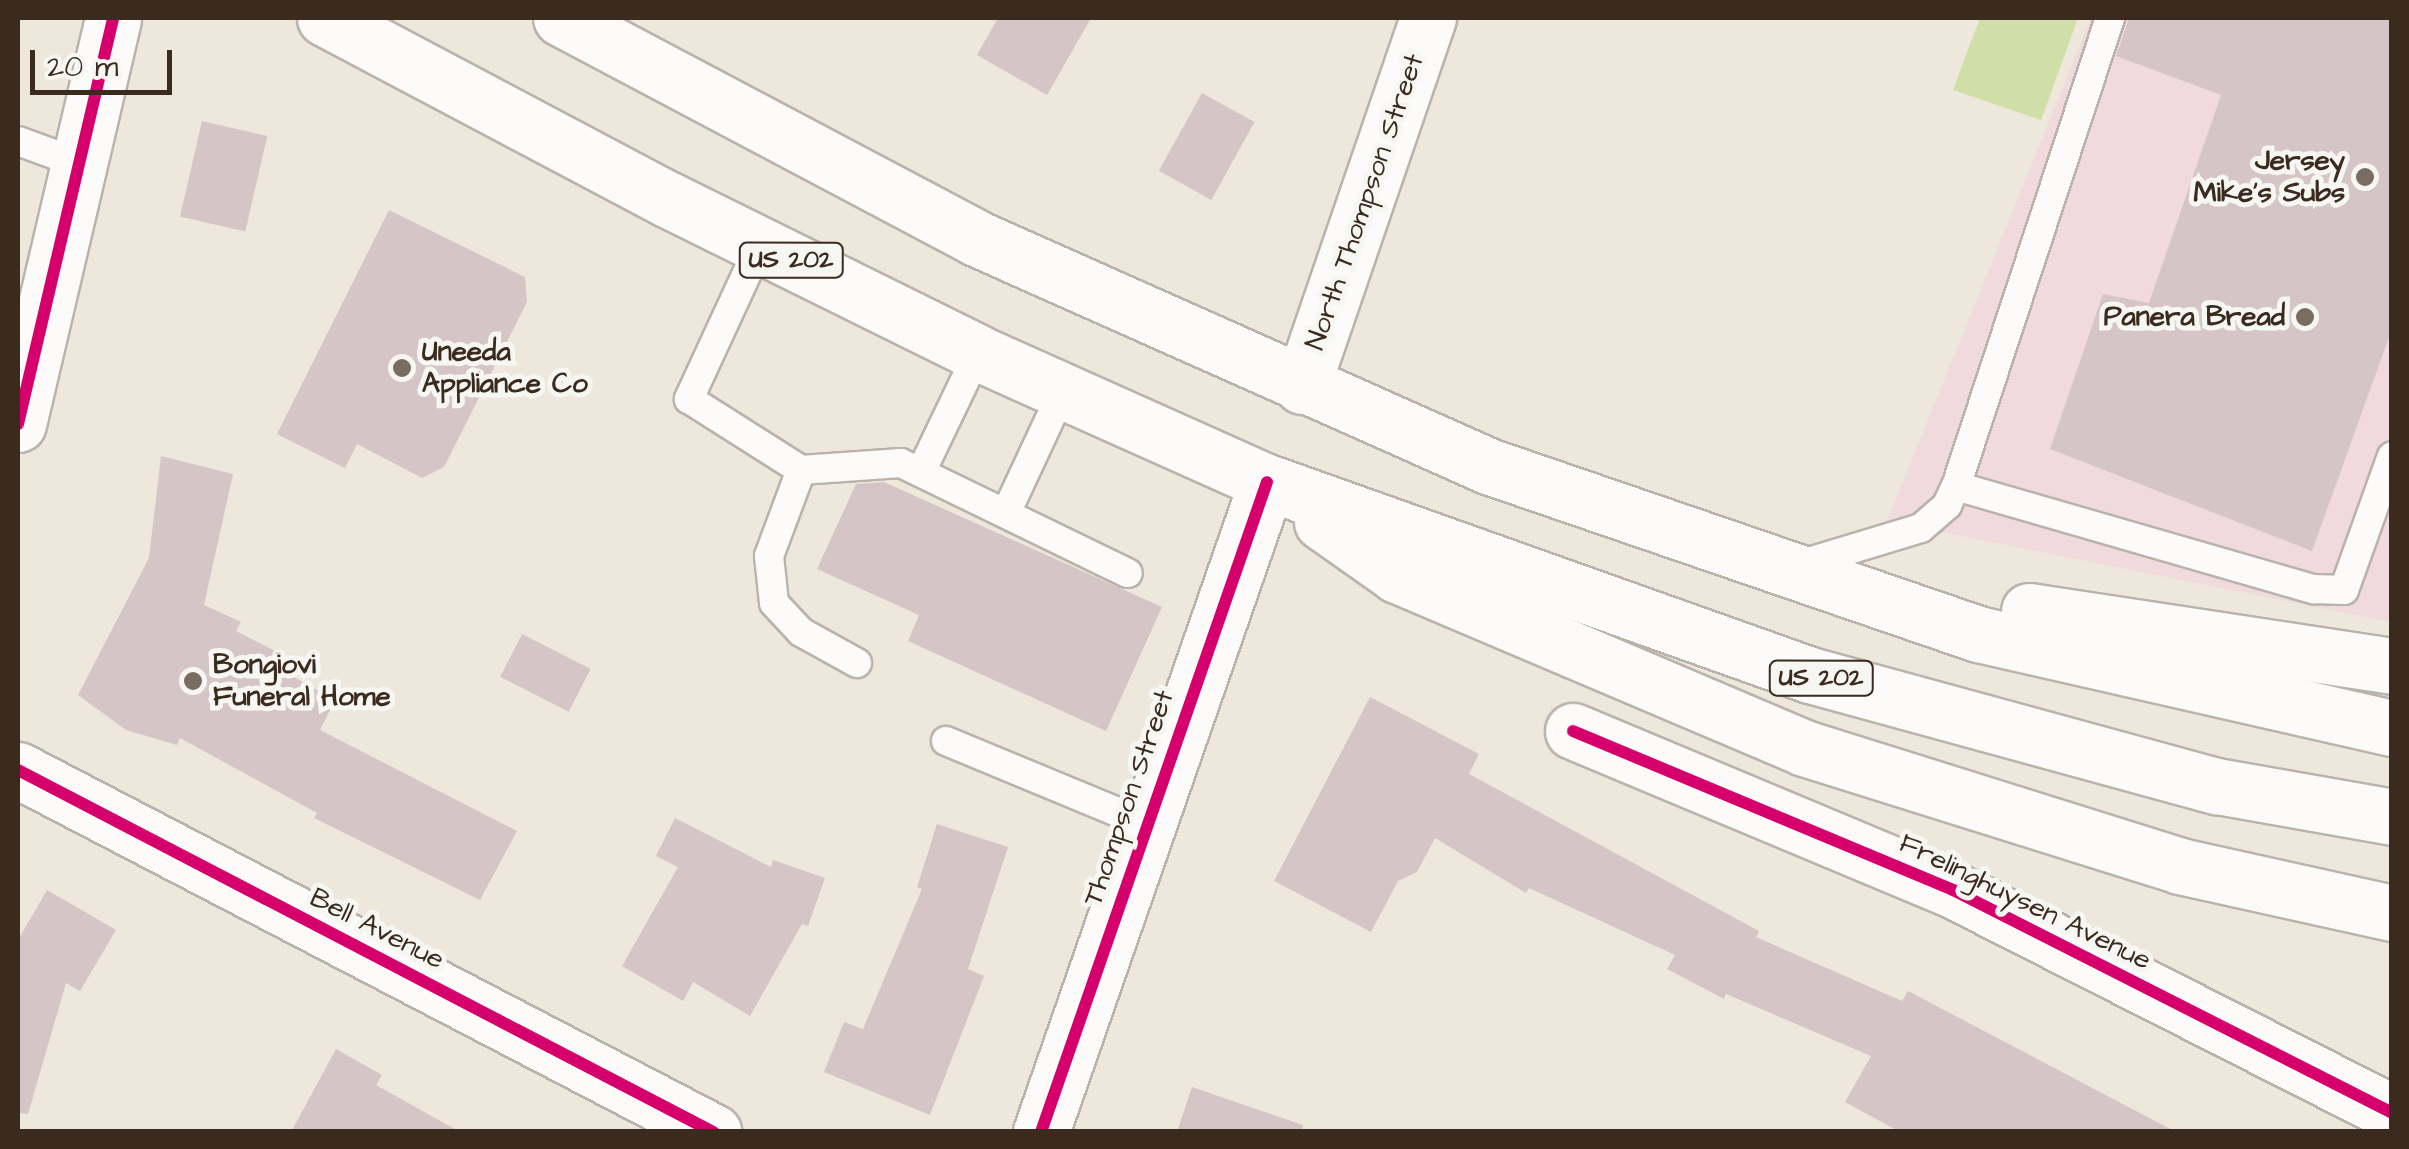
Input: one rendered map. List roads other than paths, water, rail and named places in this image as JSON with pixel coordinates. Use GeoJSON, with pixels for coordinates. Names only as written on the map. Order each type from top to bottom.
{"type":"FeatureCollection","features":[{"type":"Feature","properties":{"kind":"main road"},"geometry":{"type":"LineString","coordinates":[[18,424],[113,18]]}},
{"type":"Feature","properties":{"kind":"main road","name":"US 202"},"geometry":{"type":"LineString","coordinates":[[325,18],[760,245],[978,352],[1267,482],[1810,675],[2217,786],[2392,818]]}},
{"type":"Feature","properties":{"kind":"main road"},"geometry":{"type":"LineString","coordinates":[[561,18],[976,238],[1488,466],[1694,540],[1978,634],[2392,728]]}},
{"type":"Feature","properties":{"kind":"main road","name":"North Thompson Street"},"geometry":{"type":"LineString","coordinates":[[1302,386],[1428,18]]}},
{"type":"Feature","properties":{"kind":"main road"},"geometry":{"type":"LineString","coordinates":[[1267,482],[1397,575],[1804,748],[2180,866],[2392,913]]}},
{"type":"Feature","properties":{"kind":"main road","name":"Thompson Street"},"geometry":{"type":"LineString","coordinates":[[1041,1132],[1144,823],[1267,482]]}},
{"type":"Feature","properties":{"kind":"main road"},"geometry":{"type":"LineString","coordinates":[[1694,540],[1795,566],[2072,619],[2392,666]]}},
{"type":"Feature","properties":{"kind":"main road","name":"Frelinghuysen Avenue"},"geometry":{"type":"LineString","coordinates":[[1572,730],[1952,890],[2385,1118]]}},
{"type":"Feature","properties":{"kind":"main road","name":"Bell Avenue"},"geometry":{"type":"LineString","coordinates":[[18,770],[714,1132]]}},
{"type":"Feature","properties":{"kind":"lane"},"geometry":{"type":"LineString","coordinates":[[1795,566],[1921,528],[1947,505],[2110,18]]}},
{"type":"Feature","properties":{"kind":"lane"},"geometry":{"type":"LineString","coordinates":[[18,141],[78,163]]}},
{"type":"Feature","properties":{"kind":"lane"},"geometry":{"type":"LineString","coordinates":[[760,245],[689,399],[801,470],[901,462],[1128,573]]}},
{"type":"Feature","properties":{"kind":"lane"},"geometry":{"type":"LineString","coordinates":[[921,472],[978,352]]}},
{"type":"Feature","properties":{"kind":"lane"},"geometry":{"type":"LineString","coordinates":[[1006,513],[1063,391]]}},
{"type":"Feature","properties":{"kind":"lane"},"geometry":{"type":"LineString","coordinates":[[1956,486],[2314,589],[2344,590],[2392,456]]}},
{"type":"Feature","properties":{"kind":"lane"},"geometry":{"type":"LineString","coordinates":[[801,470],[769,556],[774,603],[801,632],[857,662]]}},
{"type":"Feature","properties":{"kind":"lane"},"geometry":{"type":"LineString","coordinates":[[946,741],[1144,823]]}},
{"type":"Feature","properties":{"kind":"place","name":"Jersey Mike's Subs"},"geometry":{"type":"Point","coordinates":[2365,177]}},
{"type":"Feature","properties":{"kind":"place","name":"Panera Bread"},"geometry":{"type":"Point","coordinates":[2305,317]}},
{"type":"Feature","properties":{"kind":"place","name":"Uneeda Appliance Co"},"geometry":{"type":"Point","coordinates":[402,368]}},
{"type":"Feature","properties":{"kind":"place","name":"Bongiovi Funeral Home"},"geometry":{"type":"Point","coordinates":[193,681]}}]}
